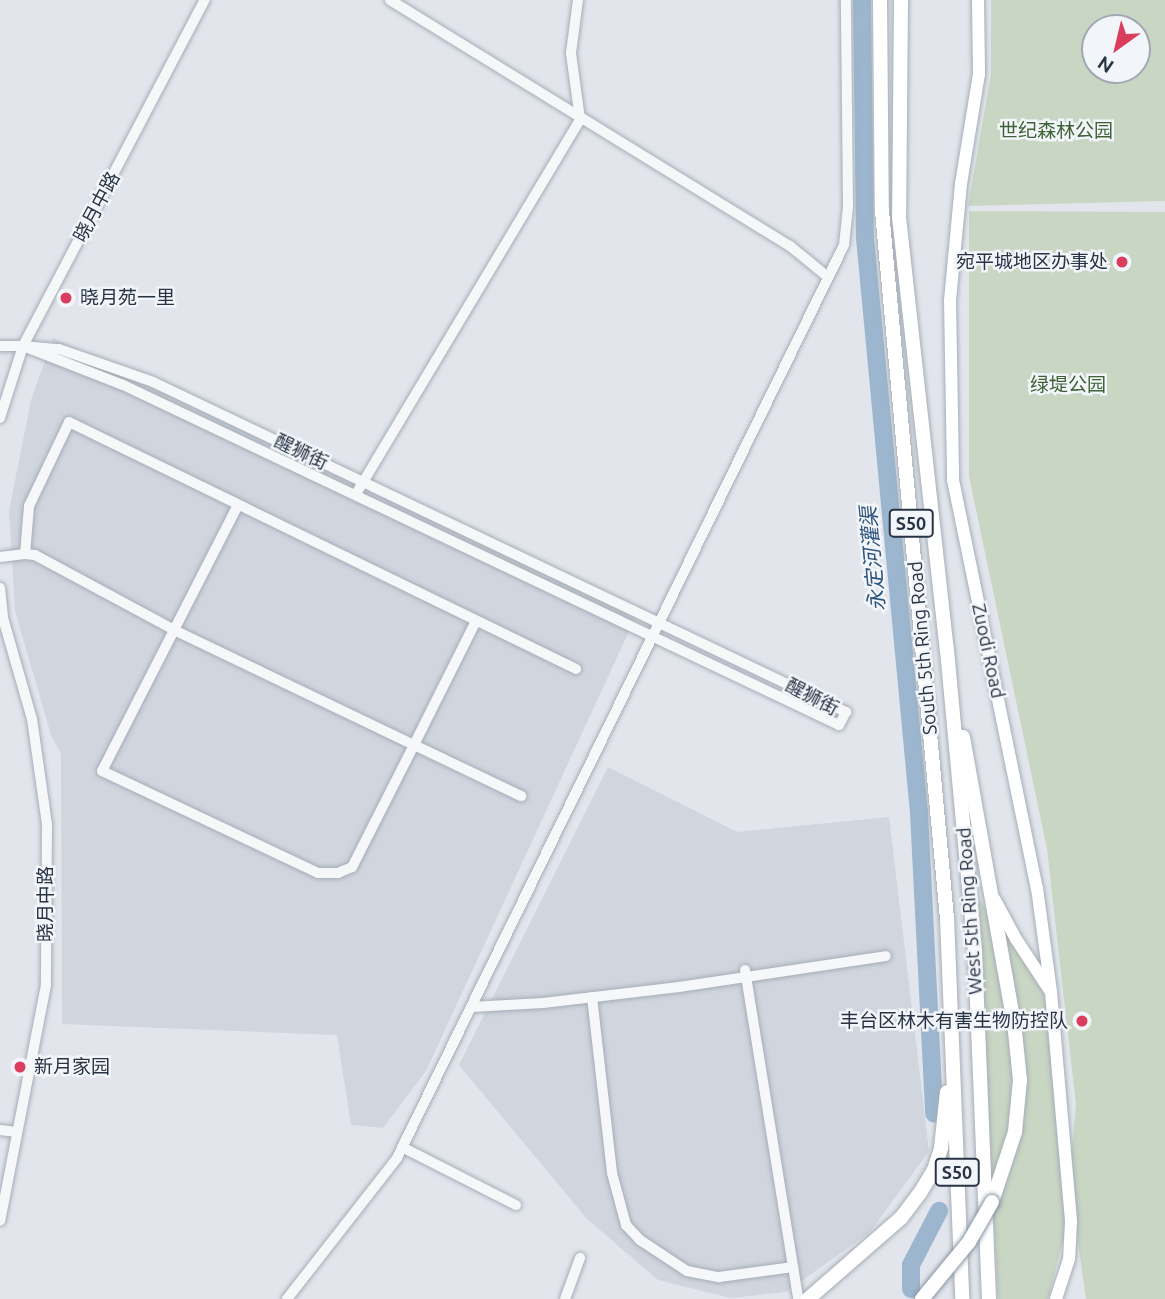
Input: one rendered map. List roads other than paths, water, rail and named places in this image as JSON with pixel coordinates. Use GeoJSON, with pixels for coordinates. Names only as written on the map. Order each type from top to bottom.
{"type":"FeatureCollection","features":[{"type":"Feature","properties":{"kind":"highway","name":"South 5th Ring Road"},"geometry":{"type":"LineString","coordinates":[[880,0],[882,211],[945,891],[953,1045]]}},
{"type":"Feature","properties":{"kind":"highway","name":"South 5th Ring Road"},"geometry":{"type":"LineString","coordinates":[[901,0],[899,217],[947,650]]}},
{"type":"Feature","properties":{"kind":"highway"},"geometry":{"type":"LineString","coordinates":[[922,1299],[969,1242],[992,1202],[1015,1132],[1020,1080],[1014,1022],[992,891],[947,650]]}},
{"type":"Feature","properties":{"kind":"highway","name":"West 5th Ring Road"},"geometry":{"type":"LineString","coordinates":[[947,650],[975,951],[989,1299]]}},
{"type":"Feature","properties":{"kind":"highway"},"geometry":{"type":"LineString","coordinates":[[802,1298],[843,1268],[901,1218],[934,1170],[940,1148],[953,1045]]}},
{"type":"Feature","properties":{"kind":"highway","name":"S50"},"geometry":{"type":"LineString","coordinates":[[953,1045],[962,1299]]}},
{"type":"Feature","properties":{"kind":"main road","name":"Zuodi Road"},"geometry":{"type":"LineString","coordinates":[[978,0],[979,74],[961,184],[950,300],[953,480],[1037,888],[1051,992],[1071,1222],[1069,1259],[1056,1299]]}},
{"type":"Feature","properties":{"kind":"main road"},"geometry":{"type":"LineString","coordinates":[[992,891],[1009,928],[1051,992]]}},
{"type":"Feature","properties":{"kind":"street","name":"晓月中路"},"geometry":{"type":"LineString","coordinates":[[0,418],[23,346],[205,0]]}},
{"type":"Feature","properties":{"kind":"street"},"geometry":{"type":"LineString","coordinates":[[390,0],[790,246],[828,277]]}},
{"type":"Feature","properties":{"kind":"street"},"geometry":{"type":"LineString","coordinates":[[356,495],[580,118],[571,53],[578,0]]}},
{"type":"Feature","properties":{"kind":"street"},"geometry":{"type":"LineString","coordinates":[[287,1299],[402,1147],[844,245],[848,206],[846,0]]}},
{"type":"Feature","properties":{"kind":"street","name":"醒狮街"},"geometry":{"type":"LineString","coordinates":[[0,346],[23,346],[58,349],[128,372],[660,621],[846,712],[839,725],[653,634],[123,385],[23,346]]}},
{"type":"Feature","properties":{"kind":"street"},"geometry":{"type":"LineString","coordinates":[[25,555],[29,506],[69,422],[576,669]]}},
{"type":"Feature","properties":{"kind":"street"},"geometry":{"type":"LineString","coordinates":[[239,505],[102,771],[318,873],[338,873],[352,867],[476,621]]}},
{"type":"Feature","properties":{"kind":"street"},"geometry":{"type":"LineString","coordinates":[[0,557],[35,555],[174,630],[521,796]]}},
{"type":"Feature","properties":{"kind":"street","name":"晓月中路"},"geometry":{"type":"LineString","coordinates":[[0,588],[3,618],[32,719],[47,825],[46,985],[0,1221]]}},
{"type":"Feature","properties":{"kind":"street"},"geometry":{"type":"LineString","coordinates":[[471,1007],[592,997],[886,956]]}},
{"type":"Feature","properties":{"kind":"street"},"geometry":{"type":"LineString","coordinates":[[746,974],[793,1267],[802,1298]]}},
{"type":"Feature","properties":{"kind":"street"},"geometry":{"type":"LineString","coordinates":[[592,997],[612,1174],[626,1225],[640,1240],[687,1271],[719,1277],[793,1267]]}},
{"type":"Feature","properties":{"kind":"street"},"geometry":{"type":"LineString","coordinates":[[0,1130],[17,1132]]}},
{"type":"Feature","properties":{"kind":"street"},"geometry":{"type":"LineString","coordinates":[[402,1147],[516,1205]]}},
{"type":"Feature","properties":{"kind":"street"},"geometry":{"type":"LineString","coordinates":[[565,1299],[580,1258]]}},
{"type":"Feature","properties":{"kind":"waterway","name":"永定河灌渠"},"geometry":{"type":"LineString","coordinates":[[862,0],[865,238],[919,813],[934,1114]]}},
{"type":"Feature","properties":{"kind":"waterway","name":"永定河灌渠"},"geometry":{"type":"LineString","coordinates":[[911,1289],[911,1265],[939,1211]]}},
{"type":"Feature","properties":{"kind":"place","name":"宛平城地区办事处"},"geometry":{"type":"Point","coordinates":[1122,262]}},
{"type":"Feature","properties":{"kind":"place","name":"晓月苑一里"},"geometry":{"type":"Point","coordinates":[66,298]}},
{"type":"Feature","properties":{"kind":"place","name":"丰台区林木有害生物防控队"},"geometry":{"type":"Point","coordinates":[1082,1021]}},
{"type":"Feature","properties":{"kind":"place","name":"新月家园"},"geometry":{"type":"Point","coordinates":[20,1067]}},
{"type":"Feature","properties":{"kind":"park label","name":"世纪森林公园"},"geometry":{"type":"Point","coordinates":[1056,131]}},
{"type":"Feature","properties":{"kind":"park label","name":"绿堤公园"},"geometry":{"type":"Point","coordinates":[1068,385]}}]}
